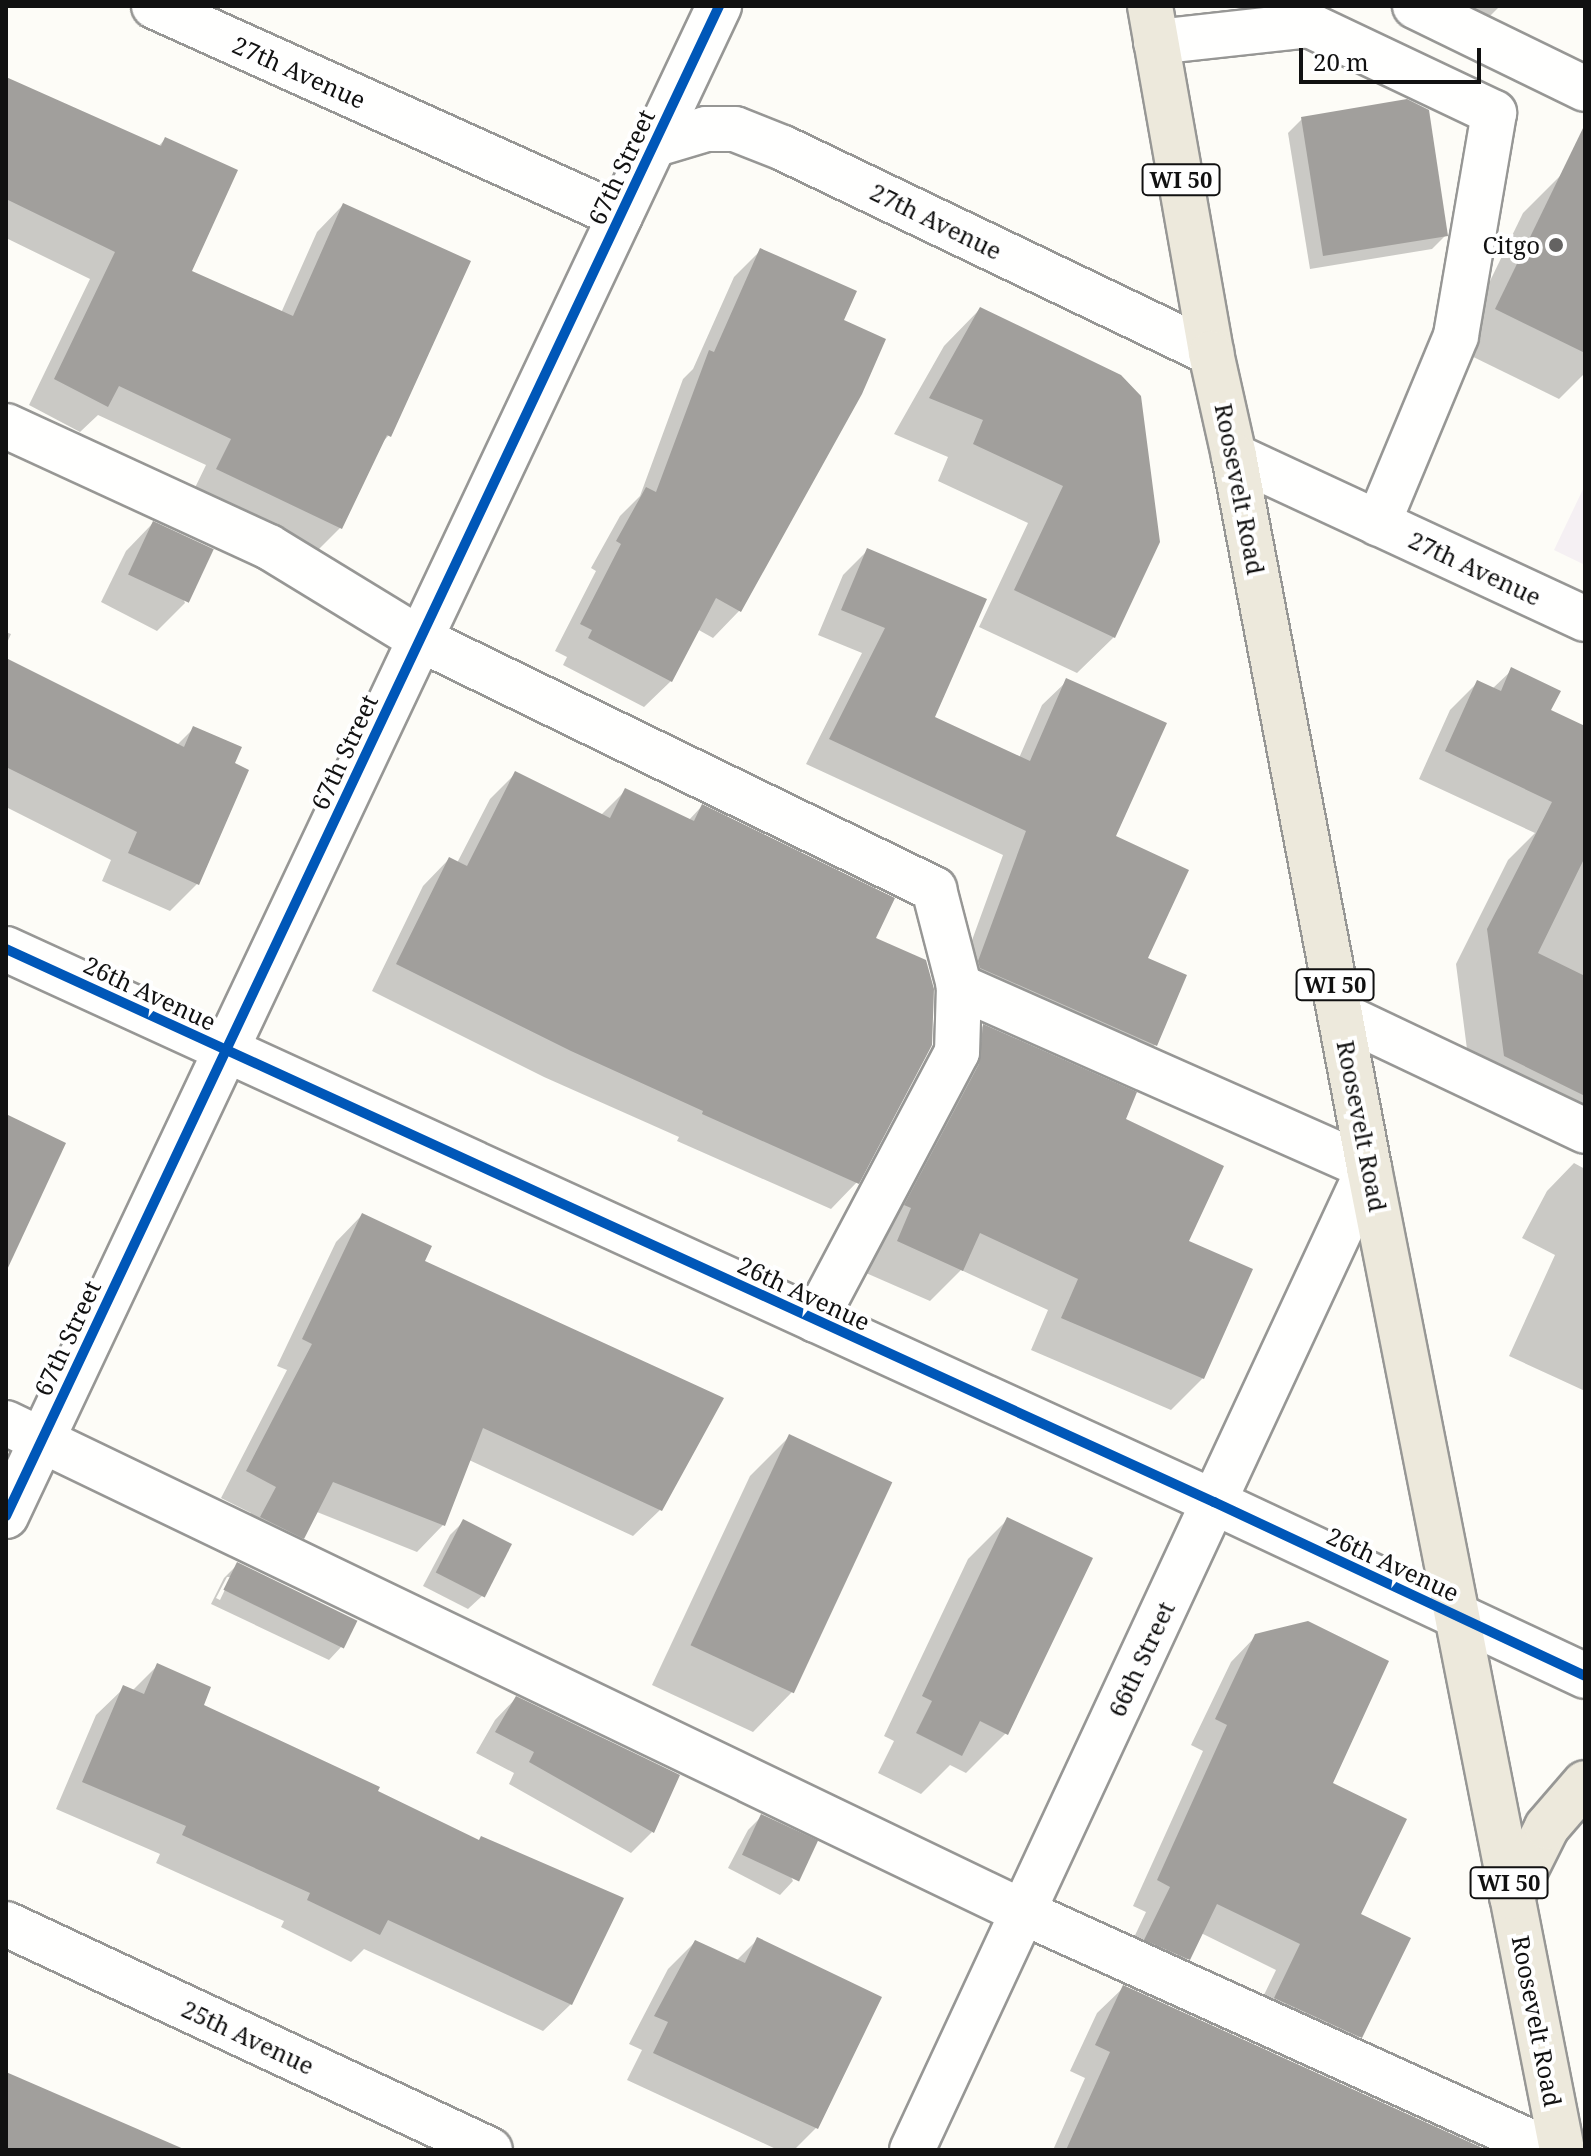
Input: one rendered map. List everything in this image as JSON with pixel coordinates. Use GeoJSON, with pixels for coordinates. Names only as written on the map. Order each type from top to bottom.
{"type":"FeatureCollection","features":[{"type":"Feature","properties":{"kind":"main road","name":"Roosevelt Road"},"geometry":{"type":"LineString","coordinates":[[1153,24],[1211,353],[1234,456],[1369,1168],[1562,2150]]}},
{"type":"Feature","properties":{"kind":"main road"},"geometry":{"type":"LineString","coordinates":[[1512,1897],[1547,1827],[1585,1783]]}},
{"type":"Feature","properties":{"kind":"street","name":"27th Avenue"},"geometry":{"type":"LineString","coordinates":[[154,6],[620,216]]}},
{"type":"Feature","properties":{"kind":"street","name":"67th Street"},"geometry":{"type":"LineString","coordinates":[[6,1516],[24,1431],[225,1050],[719,6]]}},
{"type":"Feature","properties":{"kind":"street"},"geometry":{"type":"LineString","coordinates":[[1415,6],[1585,89]]}},
{"type":"Feature","properties":{"kind":"street"},"geometry":{"type":"LineString","coordinates":[[1153,24],[1309,25],[1494,113],[1456,336],[1378,523]]}},
{"type":"Feature","properties":{"kind":"street","name":"27th Avenue"},"geometry":{"type":"LineString","coordinates":[[653,145],[706,129],[735,129],[783,148],[1211,353]]}},
{"type":"Feature","properties":{"kind":"street"},"geometry":{"type":"LineString","coordinates":[[6,426],[269,547],[420,639],[934,889],[959,986],[957,1052],[815,1320]]}},
{"type":"Feature","properties":{"kind":"street","name":"27th Avenue"},"geometry":{"type":"LineString","coordinates":[[1234,456],[1585,619]]}},
{"type":"Feature","properties":{"kind":"street","name":"26th Avenue"},"geometry":{"type":"LineString","coordinates":[[6,949],[1214,1502],[1585,1676]]}},
{"type":"Feature","properties":{"kind":"street"},"geometry":{"type":"LineString","coordinates":[[959,986],[1369,1168]]}},
{"type":"Feature","properties":{"kind":"street"},"geometry":{"type":"LineString","coordinates":[[1341,1015],[1585,1131]]}},
{"type":"Feature","properties":{"kind":"street","name":"66th Street"},"geometry":{"type":"LineString","coordinates":[[912,2150],[1369,1168]]}},
{"type":"Feature","properties":{"kind":"street"},"geometry":{"type":"LineString","coordinates":[[24,1431],[1023,1912],[1548,2150]]}},
{"type":"Feature","properties":{"kind":"street","name":"25th Avenue"},"geometry":{"type":"LineString","coordinates":[[6,1924],[490,2150]]}},
{"type":"Feature","properties":{"kind":"shaded area"},"geometry":{"type":"Polygon","coordinates":[[[1585,485],[1585,565],[1554,550],[1585,485]]]}},
{"type":"Feature","properties":{"kind":"building"},"geometry":{"type":"Polygon","coordinates":[[[6,77],[161,146],[165,137],[238,170],[192,271],[293,316],[343,203],[471,261],[391,437],[387,435],[342,529],[216,469],[231,439],[119,386],[108,407],[54,379],[115,252],[6,199],[6,77]]]}},
{"type":"Feature","properties":{"kind":"building","name":"Citgo"},"geometry":{"type":"Polygon","coordinates":[[[1407,99],[1429,110],[1448,236],[1323,256],[1301,117],[1407,99]]]}},
{"type":"Feature","properties":{"kind":"building","name":"Citgo"},"geometry":{"type":"Polygon","coordinates":[[[1585,124],[1585,353],[1495,309],[1585,124]]]}},
{"type":"Feature","properties":{"kind":"building"},"geometry":{"type":"Polygon","coordinates":[[[760,248],[857,291],[844,320],[886,339],[862,394],[741,612],[716,598],[672,682],[588,638],[592,630],[580,624],[621,544],[616,541],[646,487],[656,492],[709,350],[714,352],[760,248]]]}},
{"type":"Feature","properties":{"kind":"building"},"geometry":{"type":"Polygon","coordinates":[[[980,307],[1121,375],[1141,396],[1160,542],[1115,638],[1014,590],[1063,486],[973,444],[983,420],[929,398],[980,307]]]}},
{"type":"Feature","properties":{"kind":"building"},"geometry":{"type":"Polygon","coordinates":[[[153,521],[214,549],[189,603],[128,574],[153,521]]]}},
{"type":"Feature","properties":{"kind":"building"},"geometry":{"type":"Polygon","coordinates":[[[867,548],[987,599],[935,717],[1030,761],[1066,678],[1167,723],[1116,836],[1189,870],[1148,958],[1187,975],[1157,1046],[980,968],[978,961],[1026,831],[829,739],[885,628],[841,610],[867,548]]]}},
{"type":"Feature","properties":{"kind":"building"},"geometry":{"type":"Polygon","coordinates":[[[6,658],[184,747],[193,726],[242,747],[235,763],[249,770],[199,885],[128,853],[137,832],[6,767],[6,658]]]}},
{"type":"Feature","properties":{"kind":"building"},"geometry":{"type":"Polygon","coordinates":[[[1511,667],[1561,691],[1551,710],[1585,726],[1585,857],[1538,953],[1585,976],[1585,1096],[1504,1056],[1487,929],[1552,802],[1445,751],[1477,680],[1501,691],[1511,667]]]}},
{"type":"Feature","properties":{"kind":"building"},"geometry":{"type":"Polygon","coordinates":[[[515,771],[610,818],[625,788],[694,821],[702,804],[895,898],[876,938],[926,960],[934,989],[932,1045],[859,1184],[702,1114],[703,1111],[571,1051],[396,964],[449,857],[467,866],[515,771]]]}},
{"type":"Feature","properties":{"kind":"building"},"geometry":{"type":"Polygon","coordinates":[[[983,1024],[1137,1092],[1126,1119],[1224,1166],[1189,1241],[1253,1269],[1204,1379],[1061,1318],[1078,1279],[980,1233],[963,1271],[897,1241],[911,1208],[904,1205],[979,1064],[983,1024]]]}},
{"type":"Feature","properties":{"kind":"building"},"geometry":{"type":"Polygon","coordinates":[[[6,1114],[66,1143],[6,1272],[6,1114]]]}},
{"type":"Feature","properties":{"kind":"building"},"geometry":{"type":"Polygon","coordinates":[[[362,1213],[432,1246],[425,1261],[724,1398],[662,1511],[483,1428],[445,1526],[333,1482],[304,1539],[260,1517],[276,1487],[246,1471],[312,1344],[302,1339],[362,1213]]]}},
{"type":"Feature","properties":{"kind":"building"},"geometry":{"type":"Polygon","coordinates":[[[789,1434],[892,1482],[794,1693],[691,1645],[789,1434]]]}},
{"type":"Feature","properties":{"kind":"building"},"geometry":{"type":"Polygon","coordinates":[[[1007,1517],[1093,1558],[1008,1735],[980,1721],[962,1756],[916,1733],[932,1701],[922,1696],[1007,1517]]]}},
{"type":"Feature","properties":{"kind":"building"},"geometry":{"type":"Polygon","coordinates":[[[463,1519],[512,1544],[485,1597],[436,1572],[463,1519]]]}},
{"type":"Feature","properties":{"kind":"building"},"geometry":{"type":"Polygon","coordinates":[[[237,1562],[357,1621],[344,1649],[223,1590],[237,1562]]]}},
{"type":"Feature","properties":{"kind":"building"},"geometry":{"type":"Polygon","coordinates":[[[1308,1621],[1389,1661],[1333,1783],[1407,1819],[1361,1914],[1411,1938],[1362,2038],[1274,1998],[1300,1944],[1217,1904],[1190,1960],[1144,1940],[1170,1887],[1157,1880],[1227,1725],[1215,1719],[1255,1634],[1308,1621]]]}},
{"type":"Feature","properties":{"kind":"building"},"geometry":{"type":"Polygon","coordinates":[[[157,1663],[211,1687],[204,1705],[380,1787],[378,1791],[479,1840],[481,1836],[624,1898],[572,2005],[388,1920],[380,1935],[307,1900],[310,1893],[182,1835],[186,1826],[82,1782],[123,1685],[144,1694],[157,1663]]]}},
{"type":"Feature","properties":{"kind":"building"},"geometry":{"type":"Polygon","coordinates":[[[516,1696],[680,1775],[654,1833],[529,1762],[534,1752],[495,1732],[516,1696]]]}},
{"type":"Feature","properties":{"kind":"building"},"geometry":{"type":"Polygon","coordinates":[[[761,1814],[818,1841],[799,1881],[742,1855],[761,1814]]]}},
{"type":"Feature","properties":{"kind":"building"},"geometry":{"type":"Polygon","coordinates":[[[757,1937],[882,1997],[818,2129],[653,2053],[668,2022],[654,2016],[695,1940],[745,1963],[757,1937]]]}},
{"type":"Feature","properties":{"kind":"building"},"geometry":{"type":"Polygon","coordinates":[[[1123,1985],[1487,2150],[1066,2150],[1110,2052],[1095,2045],[1123,1985]]]}},
{"type":"Feature","properties":{"kind":"building"},"geometry":{"type":"Polygon","coordinates":[[[6,2072],[186,2150],[6,2150],[6,2072]]]}},
{"type":"Feature","properties":{"kind":"cycle path"},"geometry":{"type":"LineString","coordinates":[[6,1516],[719,6]]}},
{"type":"Feature","properties":{"kind":"cycle path"},"geometry":{"type":"LineString","coordinates":[[6,949],[1214,1502],[1585,1676]]}},
{"type":"Feature","properties":{"kind":"place","name":"Citgo"},"geometry":{"type":"Point","coordinates":[1556,245]}}]}
